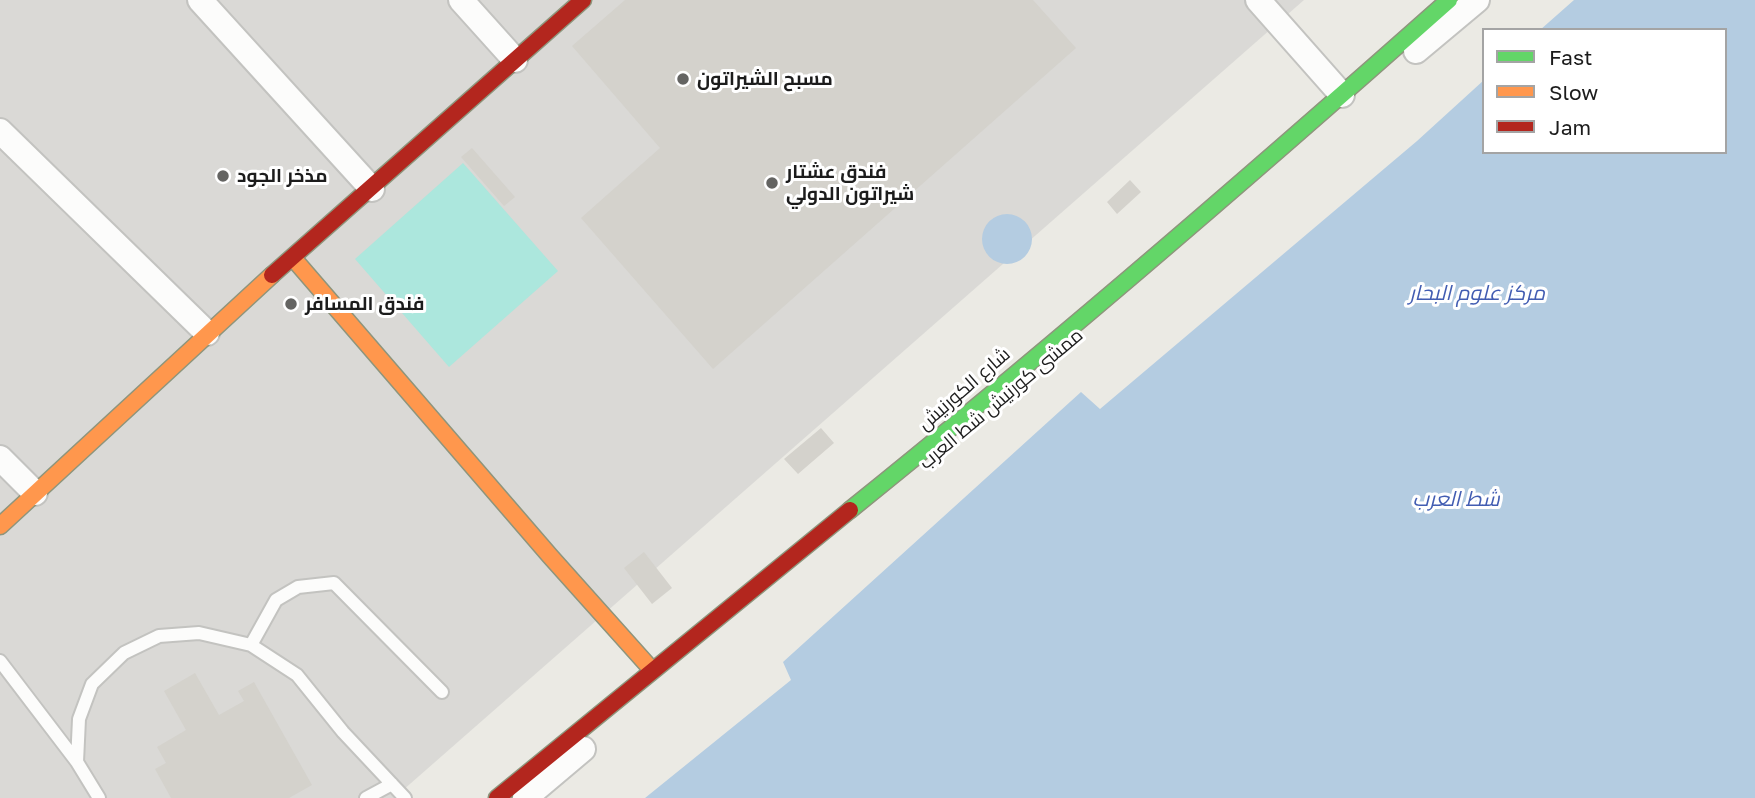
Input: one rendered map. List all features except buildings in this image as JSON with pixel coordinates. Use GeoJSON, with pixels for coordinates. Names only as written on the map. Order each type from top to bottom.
{"type":"FeatureCollection","features":[{"type":"Feature","properties":{"kind":"street"},"geometry":{"type":"LineString","coordinates":[[200,0],[372,189]]}},
{"type":"Feature","properties":{"kind":"street"},"geometry":{"type":"LineString","coordinates":[[461,0],[515,60]]}},
{"type":"Feature","properties":{"kind":"street"},"geometry":{"type":"LineString","coordinates":[[0,526],[207,333],[583,0]]}},
{"type":"Feature","properties":{"kind":"street"},"geometry":{"type":"LineString","coordinates":[[1258,0],[1342,95]]}},
{"type":"Feature","properties":{"kind":"street","name":"شارع الكورنيش"},"geometry":{"type":"LineString","coordinates":[[497,798],[941,437],[1342,95],[1449,0]]}},
{"type":"Feature","properties":{"kind":"street","name":"ممشى كورنيش شط العرب"},"geometry":{"type":"LineString","coordinates":[[525,798],[1477,0]]}},
{"type":"Feature","properties":{"kind":"street"},"geometry":{"type":"LineString","coordinates":[[0,131],[207,333]]}},
{"type":"Feature","properties":{"kind":"street"},"geometry":{"type":"LineString","coordinates":[[293,258],[652,670]]}},
{"type":"Feature","properties":{"kind":"street"},"geometry":{"type":"LineString","coordinates":[[0,458],[35,493]]}},
{"type":"Feature","properties":{"kind":"lane"},"geometry":{"type":"LineString","coordinates":[[251,645],[276,600],[298,587],[334,583],[442,692]]}},
{"type":"Feature","properties":{"kind":"lane"},"geometry":{"type":"LineString","coordinates":[[76,762],[79,719],[92,684],[124,653],[159,636],[199,634],[251,645],[297,675],[343,732],[405,798]]}},
{"type":"Feature","properties":{"kind":"lane"},"geometry":{"type":"LineString","coordinates":[[0,661],[76,762],[99,798]]}},
{"type":"Feature","properties":{"kind":"lane"},"geometry":{"type":"LineString","coordinates":[[366,798],[392,784]]}},
{"type":"Feature","properties":{"kind":"shaded area"},"geometry":{"type":"Polygon","coordinates":[[[0,0],[1304,0],[394,798],[0,798],[0,0]]]}},
{"type":"Feature","properties":{"kind":"shaded area"},"geometry":{"type":"Polygon","coordinates":[[[463,163],[558,271],[449,367],[355,259],[463,163]]]}},
{"type":"Feature","properties":{"kind":"water","name":"شط العرب"},"geometry":{"type":"Polygon","coordinates":[[[1574,0],[1755,0],[1755,798],[645,798],[791,680],[783,662],[1081,392],[1100,409],[1417,141],[1482,82],[1482,154],[1727,154],[1727,28],[1542,28],[1574,0]]]}},
{"type":"Feature","properties":{"kind":"water"},"geometry":{"type":"Polygon","coordinates":[[[1007,214],[1024,222],[1032,239],[1024,256],[1007,264],[990,256],[982,239],[990,222],[1007,214]]]}},
{"type":"Feature","properties":{"kind":"traffic: fast"},"geometry":{"type":"LineString","coordinates":[[850,510],[1153,259],[1449,0]]}},
{"type":"Feature","properties":{"kind":"traffic: slow"},"geometry":{"type":"LineString","coordinates":[[293,258],[652,670]]}},
{"type":"Feature","properties":{"kind":"traffic: slow"},"geometry":{"type":"LineString","coordinates":[[0,526],[272,275]]}},
{"type":"Feature","properties":{"kind":"traffic: jam"},"geometry":{"type":"LineString","coordinates":[[272,275],[583,0]]}},
{"type":"Feature","properties":{"kind":"traffic: jam"},"geometry":{"type":"LineString","coordinates":[[497,798],[850,510]]}},
{"type":"Feature","properties":{"kind":"place","name":"مسبح الشيراتون"},"geometry":{"type":"Point","coordinates":[683,79]}},
{"type":"Feature","properties":{"kind":"place","name":"مذخر الجود"},"geometry":{"type":"Point","coordinates":[223,176]}},
{"type":"Feature","properties":{"kind":"place","name":"فندق عشتار شيراتون الدولي"},"geometry":{"type":"Point","coordinates":[772,183]}},
{"type":"Feature","properties":{"kind":"place","name":"فندق المسافر"},"geometry":{"type":"Point","coordinates":[291,304]}},
{"type":"Feature","properties":{"kind":"water label","name":"مركز علوم البحار"},"geometry":{"type":"Point","coordinates":[1477,293]}}]}
